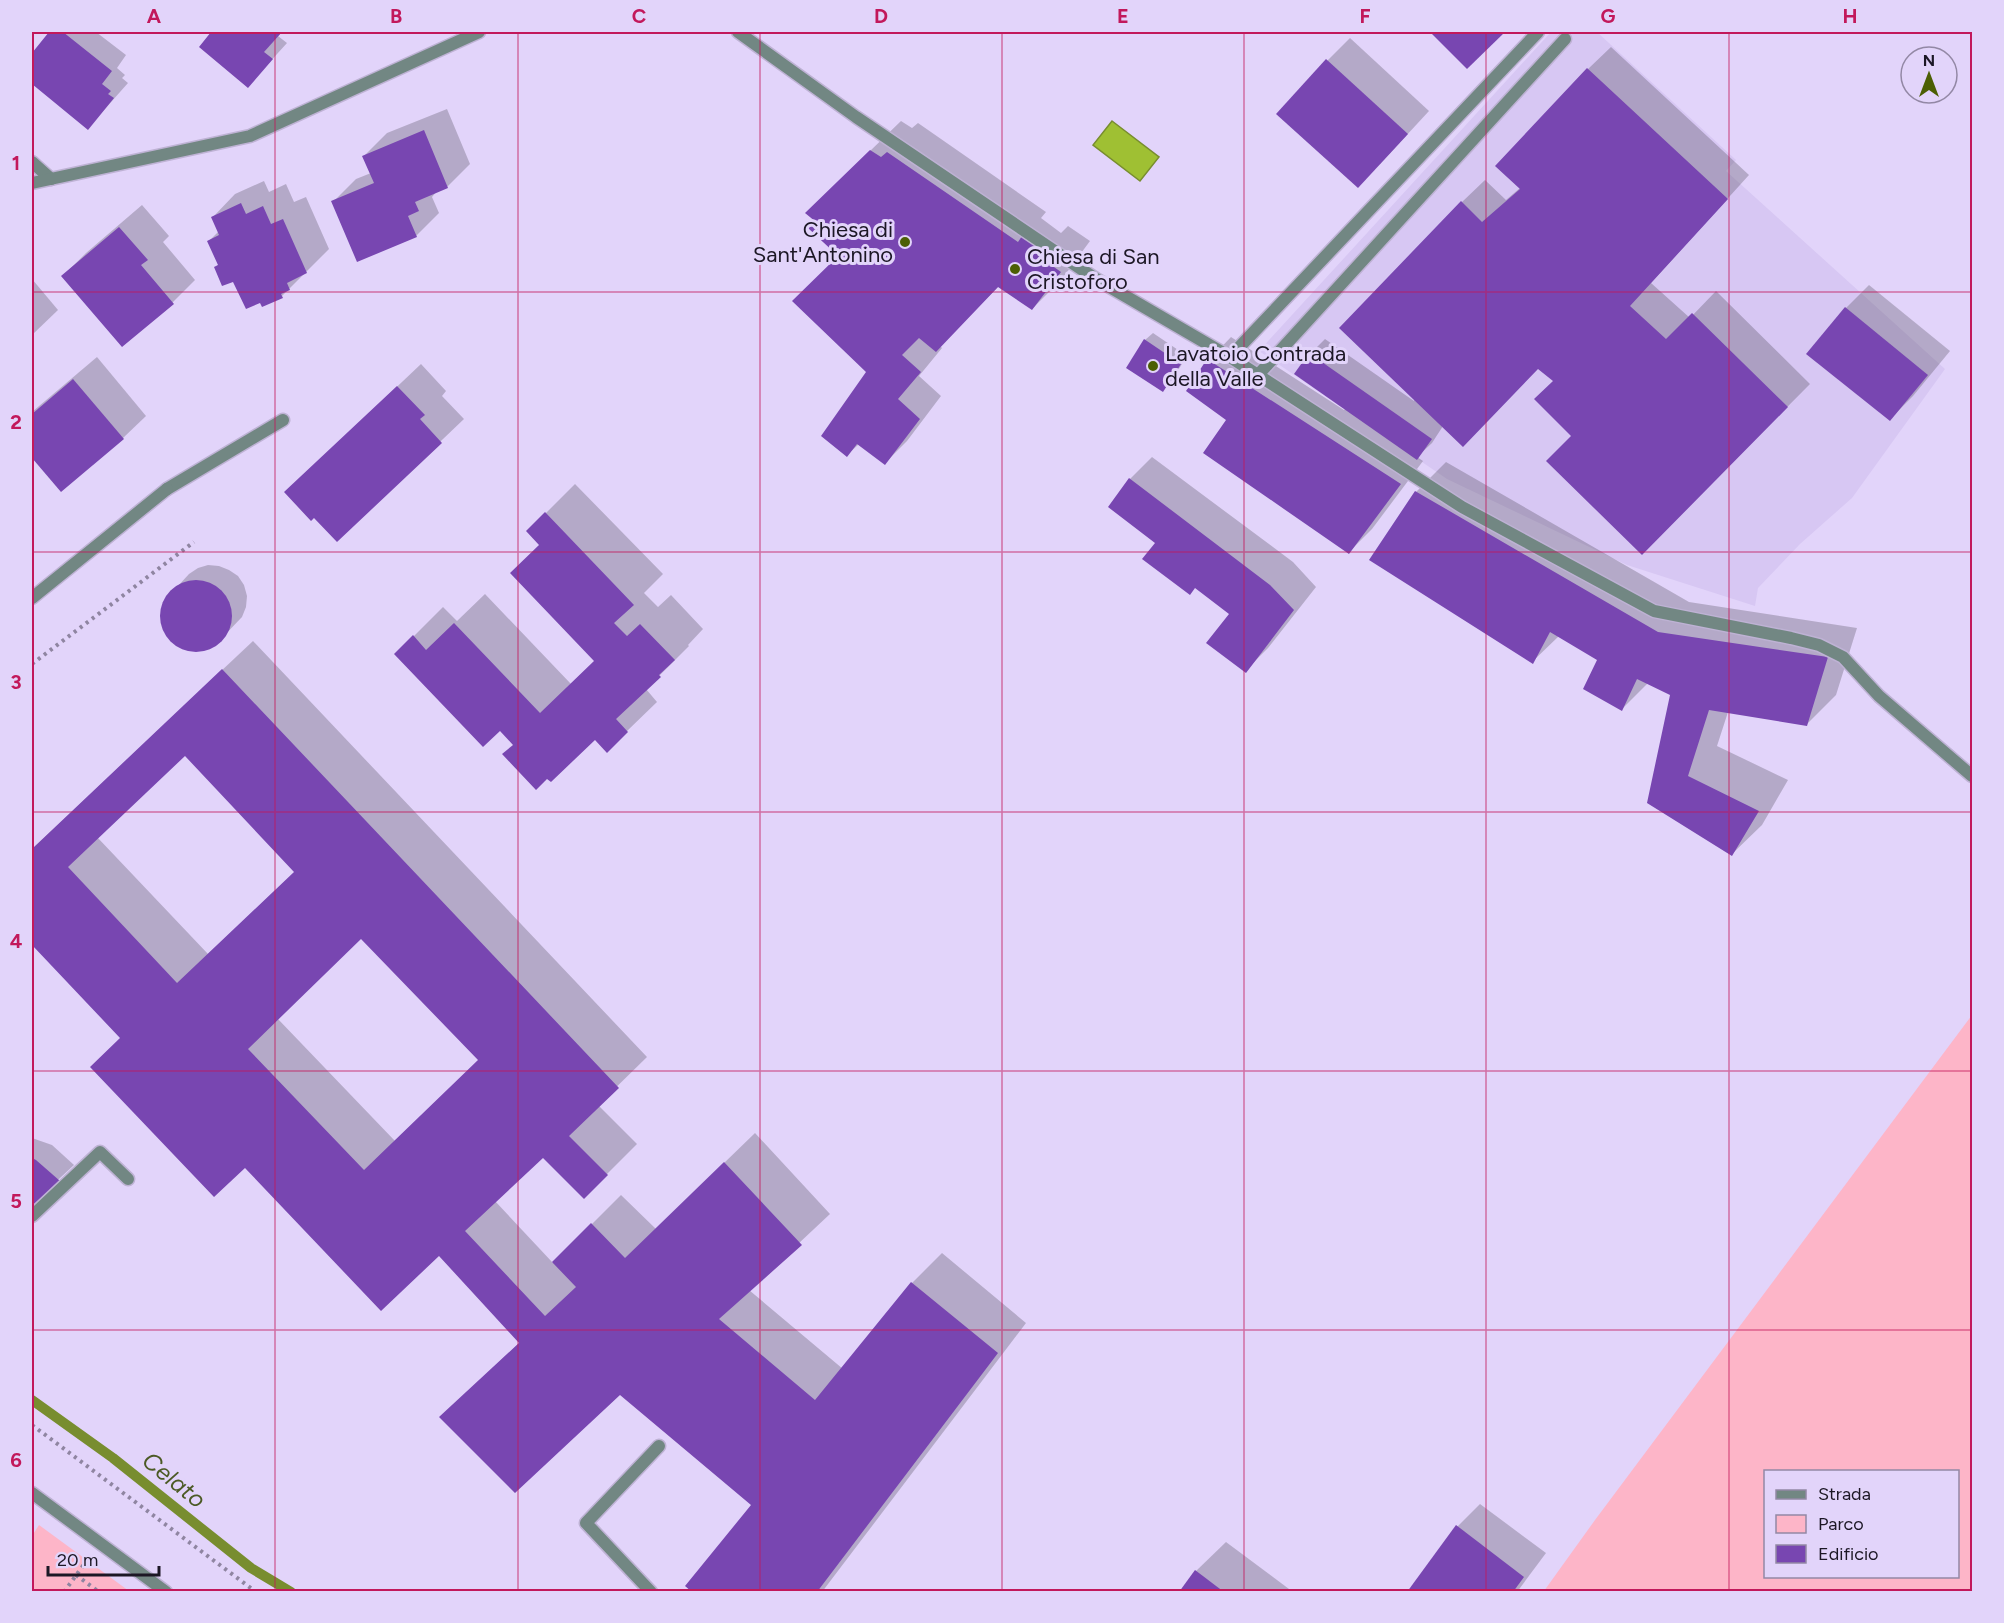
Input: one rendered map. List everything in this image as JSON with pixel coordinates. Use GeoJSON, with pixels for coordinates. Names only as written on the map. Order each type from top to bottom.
{"type":"FeatureCollection","features":[{"type":"Feature","properties":{"kind":"street"},"geometry":{"type":"LineString","coordinates":[[32,183],[250,136],[479,32]]}},
{"type":"Feature","properties":{"kind":"street"},"geometry":{"type":"LineString","coordinates":[[738,32],[856,117],[1096,279],[1230,357],[1462,507],[1654,611],[1791,638],[1819,645],[1843,657],[1879,696],[1972,776]]}},
{"type":"Feature","properties":{"kind":"street"},"geometry":{"type":"LineString","coordinates":[[1230,357],[1538,32]]}},
{"type":"Feature","properties":{"kind":"street"},"geometry":{"type":"LineString","coordinates":[[1258,375],[1565,39]]}},
{"type":"Feature","properties":{"kind":"street"},"geometry":{"type":"LineString","coordinates":[[32,162],[51,179]]}},
{"type":"Feature","properties":{"kind":"street"},"geometry":{"type":"LineString","coordinates":[[32,598],[167,489],[283,420]]}},
{"type":"Feature","properties":{"kind":"street"},"geometry":{"type":"LineString","coordinates":[[32,1216],[100,1152],[128,1179]]}},
{"type":"Feature","properties":{"kind":"street"},"geometry":{"type":"LineString","coordinates":[[651,1592],[586,1523],[660,1446]]}},
{"type":"Feature","properties":{"kind":"street"},"geometry":{"type":"LineString","coordinates":[[32,1493],[166,1592]]}},
{"type":"Feature","properties":{"kind":"path"},"geometry":{"type":"LineString","coordinates":[[32,664],[194,542]]}},
{"type":"Feature","properties":{"kind":"path"},"geometry":{"type":"LineString","coordinates":[[32,1425],[256,1592]]}},
{"type":"Feature","properties":{"kind":"path"},"geometry":{"type":"LineString","coordinates":[[64,1592],[76,1575],[99,1592]]}},
{"type":"Feature","properties":{"kind":"shaded area"},"geometry":{"type":"Polygon","coordinates":[[[1551,32],[1597,32],[1736,160],[1726,171],[1945,369],[1852,498],[1800,544],[1758,588],[1755,606],[1627,565],[1447,479],[1259,351],[1551,32]]]}},
{"type":"Feature","properties":{"kind":"shaded area"},"geometry":{"type":"Polygon","coordinates":[[[1112,121],[1159,157],[1140,181],[1093,145],[1112,121]]]}},
{"type":"Feature","properties":{"kind":"green space"},"geometry":{"type":"Polygon","coordinates":[[[1972,1015],[1972,1591],[1544,1591],[1595,1520],[1972,1015]]]}},
{"type":"Feature","properties":{"kind":"green space"},"geometry":{"type":"Polygon","coordinates":[[[39,1525],[129,1591],[32,1591],[32,1536],[39,1525]]]}},
{"type":"Feature","properties":{"kind":"building"},"geometry":{"type":"Polygon","coordinates":[[[49,32],[63,32],[112,71],[102,84],[111,91],[108,94],[114,98],[88,130],[32,84],[32,53],[49,32]]]}},
{"type":"Feature","properties":{"kind":"building"},"geometry":{"type":"Polygon","coordinates":[[[211,32],[282,32],[264,52],[273,59],[248,88],[199,47],[211,32]]]}},
{"type":"Feature","properties":{"kind":"building"},"geometry":{"type":"Polygon","coordinates":[[[1430,32],[1505,32],[1467,69],[1430,32]]]}},
{"type":"Feature","properties":{"kind":"building"},"geometry":{"type":"Polygon","coordinates":[[[1326,59],[1408,134],[1358,188],[1276,114],[1326,59]]]}},
{"type":"Feature","properties":{"kind":"building"},"geometry":{"type":"Polygon","coordinates":[[[1587,68],[1728,199],[1630,306],[1666,339],[1692,313],[1788,407],[1642,555],[1546,461],[1571,436],[1534,399],[1553,381],[1538,369],[1463,447],[1339,328],[1461,201],[1482,222],[1520,189],[1495,166],[1587,68]]]}},
{"type":"Feature","properties":{"kind":"building"},"geometry":{"type":"Polygon","coordinates":[[[424,130],[448,188],[415,202],[419,211],[408,216],[417,237],[357,262],[331,201],[374,183],[362,156],[424,130]]]}},
{"type":"Feature","properties":{"kind":"building"},"geometry":{"type":"Polygon","coordinates":[[[870,150],[881,157],[887,152],[1018,242],[1024,233],[1042,247],[1037,255],[1061,272],[1032,310],[998,287],[936,352],[919,338],[902,355],[921,372],[898,399],[920,419],[885,465],[857,444],[847,457],[821,436],[866,372],[792,301],[838,256],[808,228],[816,222],[805,213],[870,150]]]}},
{"type":"Feature","properties":{"kind":"building"},"geometry":{"type":"Polygon","coordinates":[[[241,203],[246,214],[263,206],[271,224],[283,219],[307,273],[287,283],[290,290],[281,294],[283,298],[262,307],[260,303],[246,309],[233,282],[222,286],[214,267],[218,265],[207,241],[219,235],[211,217],[241,203]]]}},
{"type":"Feature","properties":{"kind":"building"},"geometry":{"type":"Polygon","coordinates":[[[119,227],[148,260],[141,265],[174,304],[122,347],[61,276],[119,227]]]}},
{"type":"Feature","properties":{"kind":"building"},"geometry":{"type":"Polygon","coordinates":[[[1845,307],[1928,375],[1890,421],[1806,354],[1845,307]]]}},
{"type":"Feature","properties":{"kind":"building","name":"Lavatoio Contrada della Valle"},"geometry":{"type":"Polygon","coordinates":[[[1144,339],[1181,364],[1163,392],[1126,368],[1144,339]]]}},
{"type":"Feature","properties":{"kind":"building"},"geometry":{"type":"Polygon","coordinates":[[[1309,353],[1432,439],[1417,460],[1294,374],[1309,353]]]}},
{"type":"Feature","properties":{"kind":"building"},"geometry":{"type":"Polygon","coordinates":[[[1207,359],[1401,484],[1349,554],[1203,453],[1226,420],[1186,391],[1207,359]]]}},
{"type":"Feature","properties":{"kind":"building"},"geometry":{"type":"Polygon","coordinates":[[[73,379],[124,439],[61,492],[32,458],[32,414],[73,379]]]}},
{"type":"Feature","properties":{"kind":"building"},"geometry":{"type":"Polygon","coordinates":[[[397,386],[425,415],[420,419],[442,443],[337,542],[314,518],[311,521],[284,492],[397,386]]]}},
{"type":"Feature","properties":{"kind":"building"},"geometry":{"type":"Polygon","coordinates":[[[1129,478],[1270,585],[1294,610],[1246,673],[1206,643],[1229,614],[1195,588],[1190,595],[1142,559],[1155,543],[1108,507],[1129,478]]]}},
{"type":"Feature","properties":{"kind":"building"},"geometry":{"type":"Polygon","coordinates":[[[1415,491],[1658,632],[1828,657],[1807,726],[1709,710],[1688,776],[1759,811],[1732,856],[1647,803],[1670,695],[1637,679],[1622,711],[1583,689],[1597,660],[1550,632],[1533,664],[1369,560],[1415,491]]]}},
{"type":"Feature","properties":{"kind":"building"},"geometry":{"type":"Polygon","coordinates":[[[545,512],[634,605],[614,623],[627,636],[640,624],[675,660],[659,675],[661,677],[616,719],[628,732],[607,753],[595,740],[551,782],[547,779],[536,790],[502,754],[513,745],[500,731],[483,747],[394,654],[413,635],[426,650],[454,623],[540,713],[594,661],[510,573],[539,545],[526,531],[545,512]]]}},
{"type":"Feature","properties":{"kind":"building"},"geometry":{"type":"Polygon","coordinates":[[[196,580],[216,586],[226,596],[232,616],[226,636],[216,646],[196,652],[176,646],[166,636],[160,616],[166,596],[176,586],[196,580]]]}},
{"type":"Feature","properties":{"kind":"building"},"geometry":{"type":"Polygon","coordinates":[[[222,669],[619,1088],[569,1136],[608,1175],[584,1199],[543,1158],[465,1231],[545,1316],[576,1287],[552,1262],[591,1223],[625,1258],[724,1162],[802,1245],[719,1319],[815,1400],[911,1282],[998,1353],[817,1592],[692,1592],[685,1586],[751,1505],[620,1395],[515,1493],[439,1417],[519,1343],[439,1256],[381,1311],[245,1168],[214,1197],[90,1067],[120,1038],[32,945],[32,849],[222,669]],[[185,756],[68,867],[177,983],[294,872],[185,756]],[[361,939],[248,1049],[364,1170],[478,1060],[361,939]]]}},
{"type":"Feature","properties":{"kind":"building"},"geometry":{"type":"Polygon","coordinates":[[[32,1158],[60,1181],[32,1206],[32,1158]]]}},
{"type":"Feature","properties":{"kind":"building"},"geometry":{"type":"Polygon","coordinates":[[[1456,1525],[1524,1577],[1513,1592],[1407,1592],[1456,1525]]]}},
{"type":"Feature","properties":{"kind":"building"},"geometry":{"type":"Polygon","coordinates":[[[1195,1570],[1224,1592],[1179,1592],[1195,1570]]]}},
{"type":"Feature","properties":{"kind":"waterway","name":"Celato"},"geometry":{"type":"LineString","coordinates":[[32,1400],[113,1458],[251,1568],[291,1592]]}},
{"type":"Feature","properties":{"kind":"place","name":"Chiesa di Sant'Antonino"},"geometry":{"type":"Point","coordinates":[905,242]}},
{"type":"Feature","properties":{"kind":"place","name":"Chiesa di San Cristoforo"},"geometry":{"type":"Point","coordinates":[1015,269]}},
{"type":"Feature","properties":{"kind":"place","name":"Lavatoio Contrada della Valle"},"geometry":{"type":"Point","coordinates":[1153,366]}}]}
